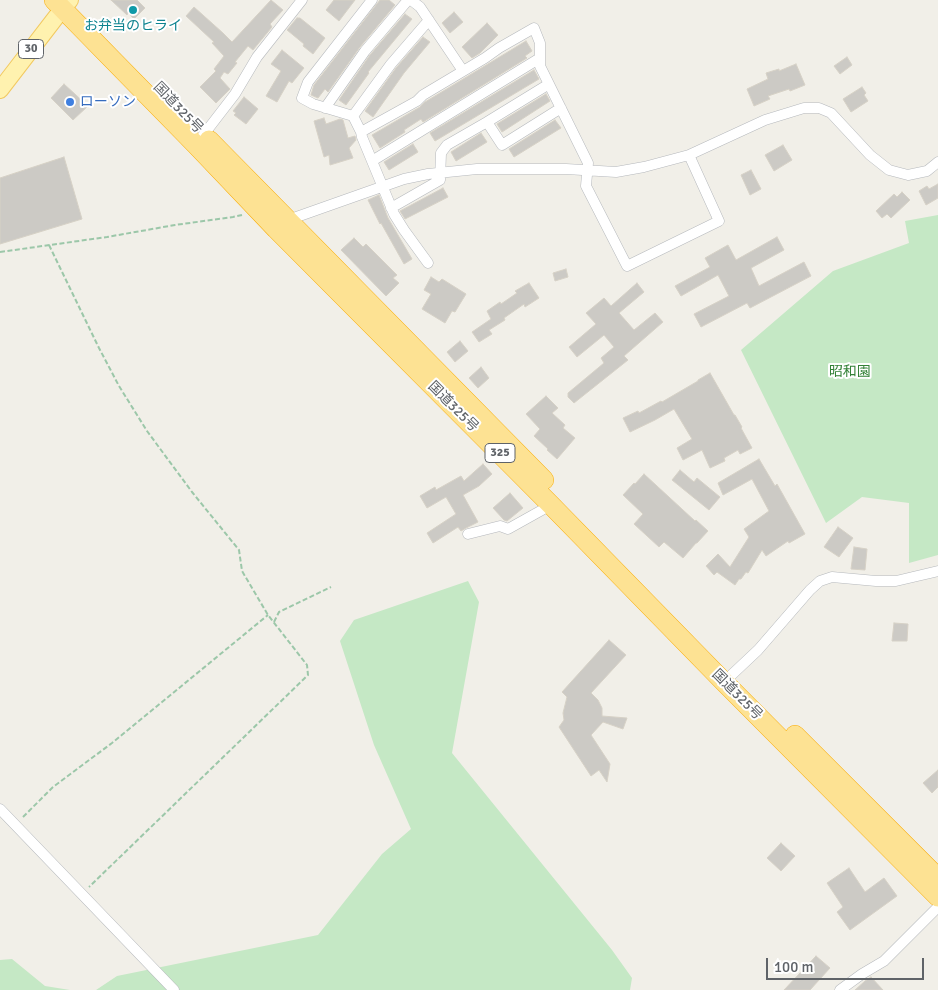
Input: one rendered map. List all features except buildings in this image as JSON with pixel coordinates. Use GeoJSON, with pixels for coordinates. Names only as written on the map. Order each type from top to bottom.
{"type":"FeatureCollection","features":[{"type":"Feature","properties":{"kind":"highway","name":"国道325号"},"geometry":{"type":"LineString","coordinates":[[65,2],[551,504],[729,678],[883,822],[938,878]]}},
{"type":"Feature","properties":{"kind":"highway","name":"国道325号"},"geometry":{"type":"LineString","coordinates":[[282,224],[476,409],[938,897]]}},
{"type":"Feature","properties":{"kind":"main road","name":"30"},"geometry":{"type":"LineString","coordinates":[[0,90],[65,2]]}},
{"type":"Feature","properties":{"kind":"street"},"geometry":{"type":"LineString","coordinates":[[200,140],[235,94],[257,57],[302,0]]}},
{"type":"Feature","properties":{"kind":"street"},"geometry":{"type":"LineString","coordinates":[[372,0],[308,82],[302,98],[313,104],[353,116],[391,208],[428,263]]}},
{"type":"Feature","properties":{"kind":"street"},"geometry":{"type":"LineString","coordinates":[[325,108],[364,52],[410,0],[420,7],[463,71]]}},
{"type":"Feature","properties":{"kind":"street"},"geometry":{"type":"LineString","coordinates":[[353,116],[391,64],[429,20]]}},
{"type":"Feature","properties":{"kind":"street"},"geometry":{"type":"LineString","coordinates":[[361,132],[417,101],[423,95],[534,28],[540,43],[540,66],[588,163],[586,186],[627,266],[719,221],[689,154]]}},
{"type":"Feature","properties":{"kind":"street"},"geometry":{"type":"LineString","coordinates":[[372,161],[540,58]]}},
{"type":"Feature","properties":{"kind":"street"},"geometry":{"type":"LineString","coordinates":[[391,208],[440,180],[441,153],[447,145],[549,84]]}},
{"type":"Feature","properties":{"kind":"street"},"geometry":{"type":"LineString","coordinates":[[487,122],[502,145],[561,108]]}},
{"type":"Feature","properties":{"kind":"street"},"geometry":{"type":"LineString","coordinates":[[282,224],[382,186],[404,179],[440,173],[477,170],[566,169],[616,172],[644,167],[689,154],[765,120],[804,108],[819,108],[831,113],[870,155],[889,170],[908,175],[926,171],[938,162]]}},
{"type":"Feature","properties":{"kind":"street"},"geometry":{"type":"LineString","coordinates":[[468,534],[500,526],[508,529],[551,504]]}},
{"type":"Feature","properties":{"kind":"street"},"geometry":{"type":"LineString","coordinates":[[729,678],[758,650],[820,581],[832,577],[896,581],[938,571]]}},
{"type":"Feature","properties":{"kind":"street"},"geometry":{"type":"LineString","coordinates":[[0,809],[174,990]]}},
{"type":"Feature","properties":{"kind":"street"},"geometry":{"type":"LineString","coordinates":[[840,990],[884,961],[938,907]]}},
{"type":"Feature","properties":{"kind":"path"},"geometry":{"type":"LineString","coordinates":[[0,252],[126,234],[243,214]]}},
{"type":"Feature","properties":{"kind":"path"},"geometry":{"type":"LineString","coordinates":[[49,245],[119,386],[148,431],[192,492],[239,550],[242,571],[268,615],[307,665],[308,675],[82,894]]}},
{"type":"Feature","properties":{"kind":"path"},"geometry":{"type":"LineString","coordinates":[[274,622],[279,612],[331,587]]}},
{"type":"Feature","properties":{"kind":"path"},"geometry":{"type":"LineString","coordinates":[[15,825],[53,787],[112,743],[268,615]]}},
{"type":"Feature","properties":{"kind":"green space","name":"昭和園"},"geometry":{"type":"Polygon","coordinates":[[[938,215],[938,555],[909,563],[909,503],[862,497],[826,523],[741,350],[833,271],[909,243],[905,221],[938,215]]]}},
{"type":"Feature","properties":{"kind":"green space"},"geometry":{"type":"Polygon","coordinates":[[[468,581],[479,602],[452,753],[612,950],[632,978],[630,990],[96,990],[117,976],[318,935],[382,854],[411,829],[374,745],[340,641],[354,620],[468,581]]]}},
{"type":"Feature","properties":{"kind":"green space"},"geometry":{"type":"Polygon","coordinates":[[[12,959],[45,986],[70,990],[0,990],[0,960],[12,959]]]}},
{"type":"Feature","properties":{"kind":"place","name":"お弁当のヒライ"},"geometry":{"type":"Point","coordinates":[133,10]}},
{"type":"Feature","properties":{"kind":"place","name":"ローソン"},"geometry":{"type":"Point","coordinates":[70,102]}}]}
